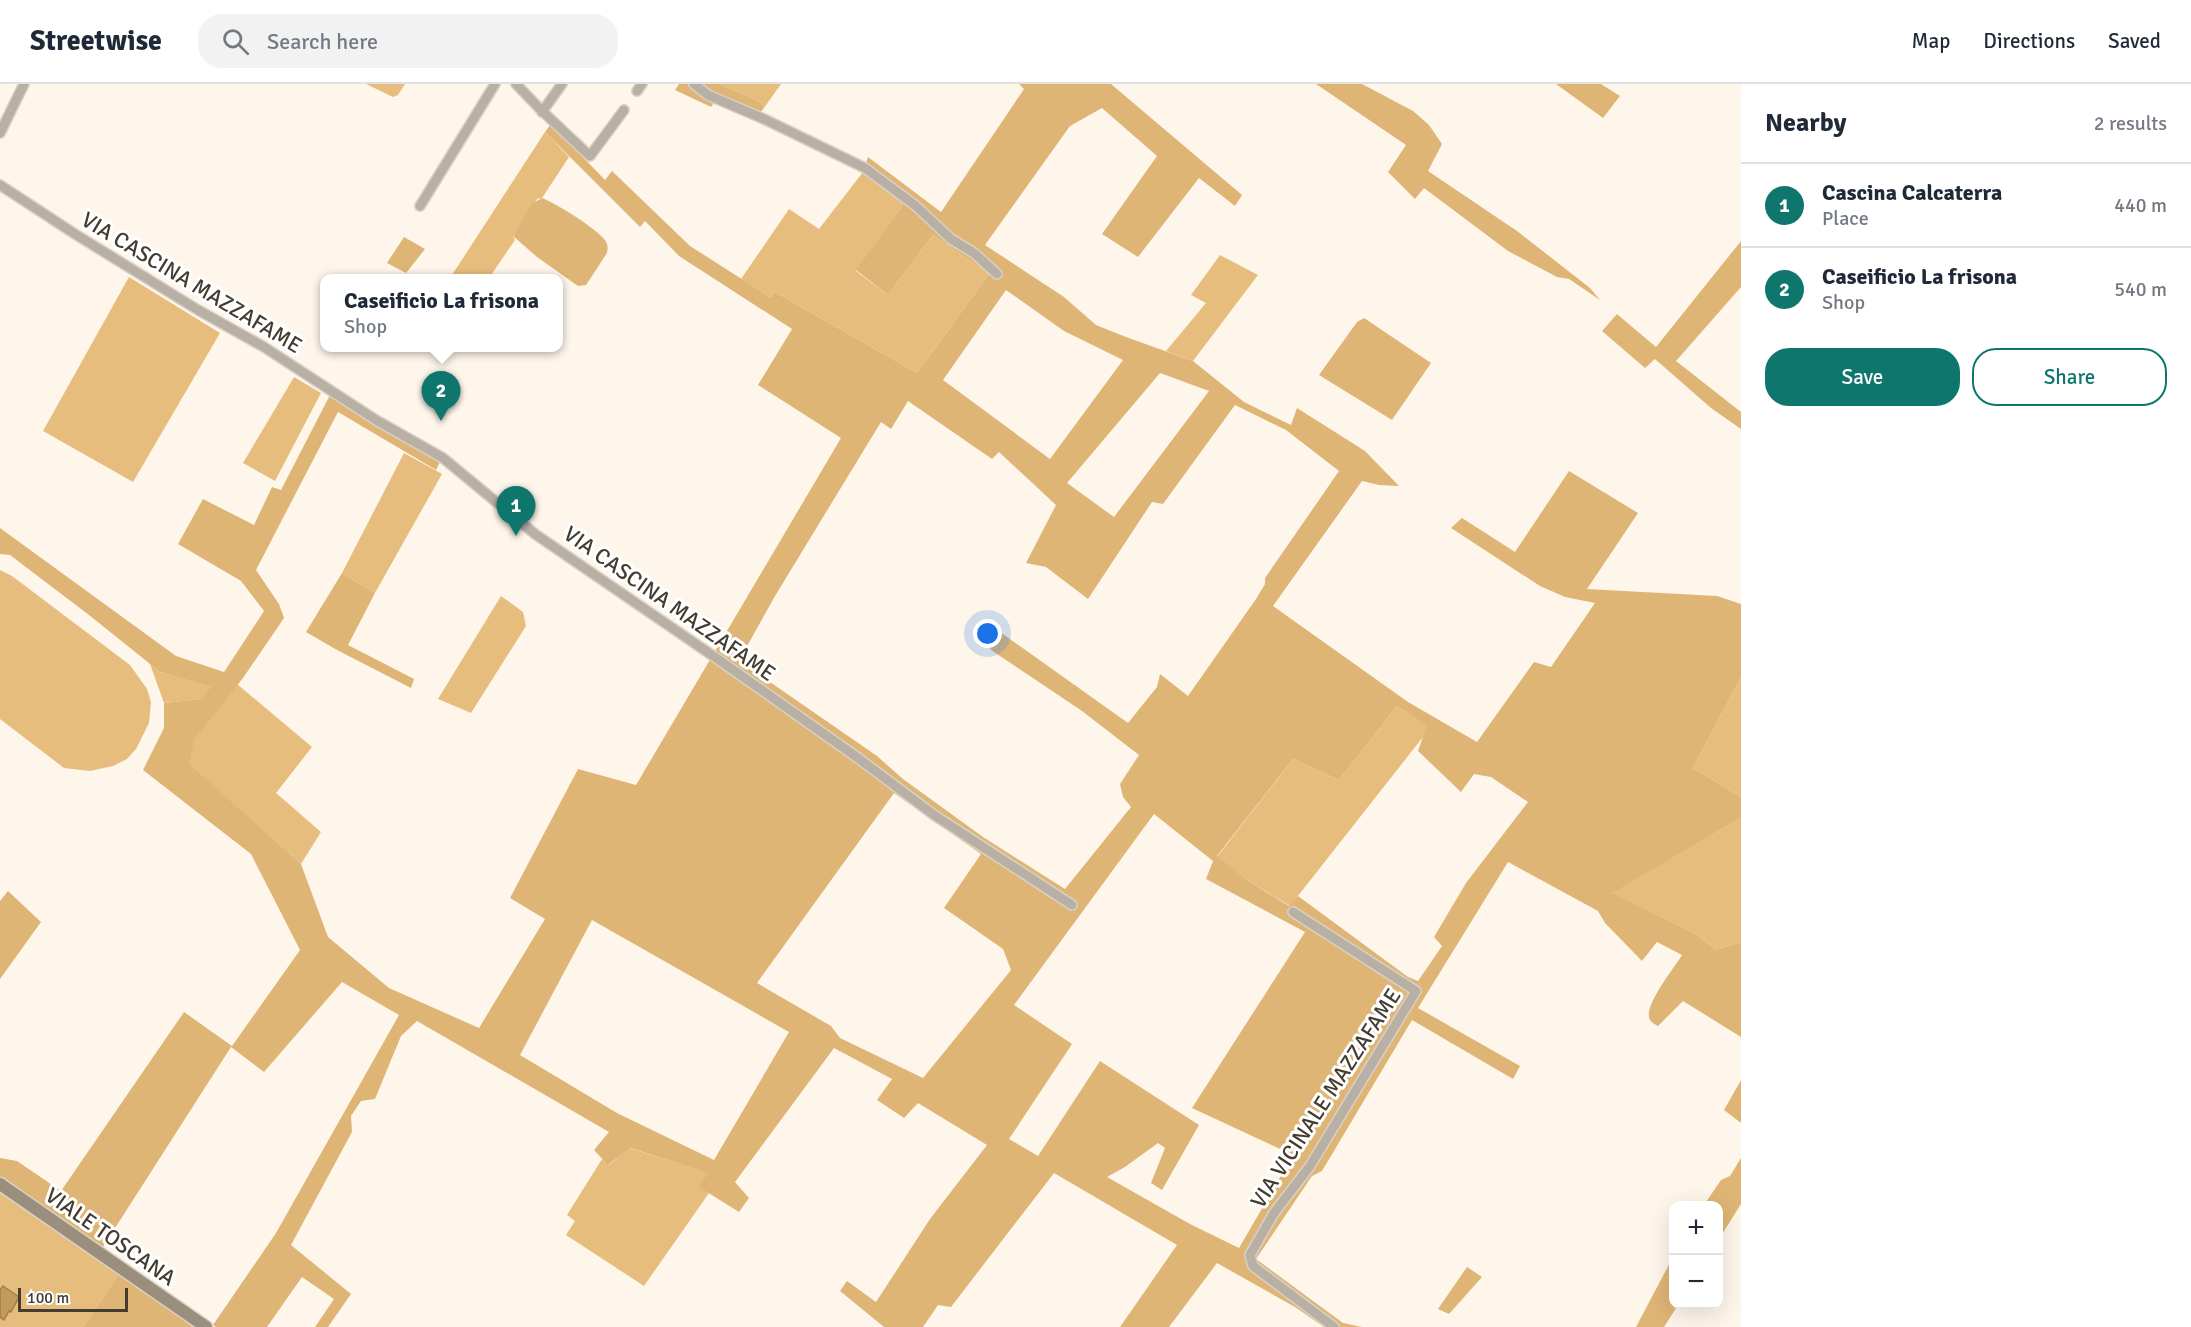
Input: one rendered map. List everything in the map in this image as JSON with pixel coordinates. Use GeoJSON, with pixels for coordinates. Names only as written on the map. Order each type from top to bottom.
{"type":"FeatureCollection","features":[{"type":"Feature","properties":{"kind":"street"},"geometry":{"type":"LineString","coordinates":[[0,133],[24,84]]}},
{"type":"Feature","properties":{"kind":"street"},"geometry":{"type":"LineString","coordinates":[[420,206],[495,84]]}},
{"type":"Feature","properties":{"kind":"street"},"geometry":{"type":"LineString","coordinates":[[516,84],[542,112],[590,156],[624,110]]}},
{"type":"Feature","properties":{"kind":"street"},"geometry":{"type":"LineString","coordinates":[[542,112],[562,84]]}},
{"type":"Feature","properties":{"kind":"street"},"geometry":{"type":"LineString","coordinates":[[694,84],[708,95],[764,119],[865,168],[916,206],[951,239],[974,253],[997,274]]}},
{"type":"Feature","properties":{"kind":"street","name":"VIA CASCINA MAZZAFAME"},"geometry":{"type":"LineString","coordinates":[[0,185],[198,310],[264,347],[367,414],[443,458],[535,534],[761,689],[934,815],[1072,905]]}},
{"type":"Feature","properties":{"kind":"street","name":"VIA VICINALE MAZZAFAME"},"geometry":{"type":"LineString","coordinates":[[1293,912],[1416,991],[1310,1166],[1274,1213],[1250,1255],[1253,1266],[1334,1327]]}},
{"type":"Feature","properties":{"kind":"street","name":"VIALE TOSCANA"},"geometry":{"type":"LineString","coordinates":[[0,1184],[202,1324]]}},
{"type":"Feature","properties":{"kind":"shaded area"},"geometry":{"type":"Polygon","coordinates":[[[366,84],[405,84],[398,95],[393,97],[366,84]]]}},
{"type":"Feature","properties":{"kind":"shaded area"},"geometry":{"type":"Polygon","coordinates":[[[679,84],[720,84],[760,102],[764,108],[759,114],[718,97],[711,107],[675,90],[679,84]]]}},
{"type":"Feature","properties":{"kind":"shaded area"},"geometry":{"type":"Polygon","coordinates":[[[720,84],[781,84],[764,108],[760,102],[720,84]]]}},
{"type":"Feature","properties":{"kind":"shaded area"},"geometry":{"type":"Polygon","coordinates":[[[1019,84],[1111,84],[1242,195],[1235,206],[1199,178],[1138,257],[1102,234],[1157,156],[1102,108],[1070,126],[985,245],[1064,297],[1096,325],[1193,361],[1244,402],[1291,425],[1297,408],[1365,451],[1399,486],[1362,481],[1273,606],[1408,702],[1477,742],[1534,662],[1551,667],[1595,603],[1565,597],[1540,586],[1451,528],[1462,518],[1515,552],[1569,471],[1638,513],[1587,589],[1717,596],[1741,604],[1741,677],[1693,768],[1741,797],[1741,818],[1612,893],[1696,934],[1716,950],[1741,942],[1741,1037],[1683,1001],[1658,1026],[1653,1023],[1649,1014],[1651,1006],[1660,987],[1682,955],[1657,942],[1642,961],[1605,923],[1598,911],[1508,862],[1418,1008],[1520,1066],[1513,1079],[1412,1020],[1322,1171],[1312,1176],[1256,1259],[1343,1323],[1362,1327],[1324,1327],[1295,1307],[1217,1263],[1169,1327],[1120,1327],[1177,1245],[1054,1173],[951,1307],[938,1305],[923,1327],[884,1327],[840,1291],[847,1281],[876,1302],[930,1219],[987,1145],[918,1103],[904,1118],[877,1100],[892,1079],[834,1048],[735,1182],[749,1198],[739,1212],[699,1187],[708,1173],[630,1148],[608,1165],[594,1150],[609,1132],[417,1021],[401,1036],[375,1099],[361,1101],[351,1116],[352,1132],[291,1245],[351,1294],[328,1327],[315,1327],[334,1299],[302,1277],[267,1327],[216,1327],[213,1325],[276,1233],[399,1015],[342,982],[264,1072],[231,1047],[101,1250],[0,1177],[0,1158],[17,1161],[61,1191],[184,1012],[232,1046],[300,950],[251,854],[143,770],[164,728],[164,703],[202,699],[211,687],[160,672],[10,555],[0,554],[0,528],[176,656],[224,672],[264,611],[241,581],[178,544],[203,499],[254,525],[272,487],[281,490],[330,395],[440,462],[436,470],[338,412],[256,570],[279,604],[284,618],[243,678],[195,739],[189,764],[301,864],[328,937],[389,988],[479,1028],[545,919],[510,898],[578,769],[636,785],[841,438],[758,385],[792,329],[679,256],[645,221],[640,227],[545,132],[551,124],[605,180],[612,171],[690,246],[770,297],[775,292],[917,373],[989,274],[933,235],[888,295],[856,270],[903,205],[863,172],[868,157],[941,212],[1024,89],[1019,84]],[[1006,290],[943,380],[1050,459],[1123,360],[1064,331],[1006,290]],[[1160,373],[1067,483],[1114,517],[1209,391],[1160,373]],[[908,401],[891,429],[881,422],[775,596],[741,657],[744,664],[877,756],[903,779],[983,837],[1065,889],[1131,807],[1123,797],[1120,784],[1139,755],[1082,711],[991,650],[986,639],[993,627],[1128,723],[1157,687],[1160,674],[1188,696],[1256,599],[1265,584],[1265,578],[1339,471],[1286,430],[1235,405],[1163,504],[1152,502],[1088,599],[1046,567],[1026,563],[1056,505],[999,452],[992,459],[908,401]],[[1397,706],[1339,780],[1293,759],[1217,856],[1247,880],[1289,906],[1298,896],[1408,977],[1418,981],[1442,946],[1434,937],[1466,883],[1528,802],[1491,777],[1474,774],[1461,792],[1418,751],[1427,725],[1397,706]],[[894,793],[757,983],[831,1026],[840,1038],[923,1078],[1011,970],[1003,949],[944,908],[981,854],[894,793]],[[1154,814],[1014,1005],[1072,1044],[1009,1139],[1038,1156],[1100,1061],[1199,1125],[1162,1190],[1151,1183],[1165,1148],[1158,1143],[1107,1177],[1190,1224],[1239,1248],[1293,1155],[1192,1108],[1305,932],[1206,879],[1213,861],[1154,814]],[[592,920],[520,1055],[617,1113],[714,1160],[789,1032],[592,920]]]}},
{"type":"Feature","properties":{"kind":"shaded area"},"geometry":{"type":"Polygon","coordinates":[[[1316,84],[1362,84],[1413,111],[1429,125],[1442,144],[1428,171],[1517,231],[1590,288],[1600,300],[1569,279],[1557,277],[1508,251],[1424,188],[1415,199],[1388,172],[1406,145],[1316,84]]]}},
{"type":"Feature","properties":{"kind":"shaded area"},"geometry":{"type":"Polygon","coordinates":[[[1556,84],[1601,84],[1620,96],[1603,118],[1556,84]]]}},
{"type":"Feature","properties":{"kind":"shaded area"},"geometry":{"type":"Polygon","coordinates":[[[545,132],[569,157],[542,198],[537,199],[513,236],[515,240],[492,274],[453,274],[545,132]]]}},
{"type":"Feature","properties":{"kind":"shaded area"},"geometry":{"type":"Polygon","coordinates":[[[863,172],[903,205],[856,271],[888,295],[933,235],[989,274],[917,373],[775,292],[770,297],[741,279],[789,209],[819,229],[863,172]]]}},
{"type":"Feature","properties":{"kind":"shaded area"},"geometry":{"type":"Polygon","coordinates":[[[542,198],[566,210],[599,234],[606,242],[607,253],[586,285],[578,286],[537,257],[513,236],[533,203],[542,198]]]}},
{"type":"Feature","properties":{"kind":"shaded area"},"geometry":{"type":"Polygon","coordinates":[[[404,237],[425,249],[406,273],[387,263],[404,237]]]}},
{"type":"Feature","properties":{"kind":"shaded area"},"geometry":{"type":"Polygon","coordinates":[[[1741,241],[1741,287],[1676,361],[1741,412],[1741,429],[1711,408],[1655,359],[1645,368],[1602,331],[1617,314],[1656,347],[1741,241]]]}},
{"type":"Feature","properties":{"kind":"shaded area"},"geometry":{"type":"Polygon","coordinates":[[[1220,255],[1258,275],[1193,361],[1166,351],[1206,303],[1191,295],[1220,255]]]}},
{"type":"Feature","properties":{"kind":"shaded area"},"geometry":{"type":"Polygon","coordinates":[[[129,277],[220,333],[133,482],[43,431],[129,277]]]}},
{"type":"Feature","properties":{"kind":"shaded area"},"geometry":{"type":"Polygon","coordinates":[[[1364,318],[1431,363],[1392,420],[1319,375],[1357,322],[1364,318]]]}},
{"type":"Feature","properties":{"kind":"shaded area"},"geometry":{"type":"Polygon","coordinates":[[[294,377],[321,393],[275,481],[243,463],[294,377]]]}},
{"type":"Feature","properties":{"kind":"shaded area"},"geometry":{"type":"Polygon","coordinates":[[[404,453],[442,474],[375,593],[342,573],[404,453]]]}},
{"type":"Feature","properties":{"kind":"shaded area"},"geometry":{"type":"Polygon","coordinates":[[[0,570],[12,576],[130,665],[147,689],[151,702],[149,723],[136,749],[127,759],[113,766],[90,771],[64,768],[0,719],[0,570]]]}},
{"type":"Feature","properties":{"kind":"shaded area"},"geometry":{"type":"Polygon","coordinates":[[[342,573],[375,593],[348,645],[414,679],[411,688],[306,632],[342,573]]]}},
{"type":"Feature","properties":{"kind":"shaded area"},"geometry":{"type":"Polygon","coordinates":[[[501,596],[523,612],[526,626],[471,713],[438,699],[501,596]]]}},
{"type":"Feature","properties":{"kind":"shaded area"},"geometry":{"type":"Polygon","coordinates":[[[150,664],[160,672],[212,687],[203,699],[164,703],[150,664]]]}},
{"type":"Feature","properties":{"kind":"shaded area"},"geometry":{"type":"Polygon","coordinates":[[[1741,677],[1741,797],[1693,768],[1741,677]]]}},
{"type":"Feature","properties":{"kind":"shaded area"},"geometry":{"type":"Polygon","coordinates":[[[237,684],[312,747],[276,793],[321,832],[301,864],[188,764],[195,739],[237,684]]]}},
{"type":"Feature","properties":{"kind":"shaded area"},"geometry":{"type":"Polygon","coordinates":[[[1397,706],[1428,725],[1423,737],[1290,906],[1247,880],[1217,857],[1293,759],[1339,780],[1397,706]]]}},
{"type":"Feature","properties":{"kind":"shaded area"},"geometry":{"type":"Polygon","coordinates":[[[1741,818],[1741,942],[1716,950],[1696,934],[1611,893],[1741,818]]]}},
{"type":"Feature","properties":{"kind":"shaded area"},"geometry":{"type":"Polygon","coordinates":[[[8,891],[41,922],[0,979],[0,901],[8,891]]]}},
{"type":"Feature","properties":{"kind":"shaded area"},"geometry":{"type":"Polygon","coordinates":[[[1741,1080],[1741,1123],[1724,1110],[1741,1080]]]}},
{"type":"Feature","properties":{"kind":"shaded area"},"geometry":{"type":"Polygon","coordinates":[[[629,1148],[709,1173],[700,1187],[709,1193],[644,1286],[566,1235],[575,1221],[567,1215],[602,1159],[609,1165],[629,1148]]]}},
{"type":"Feature","properties":{"kind":"shaded area"},"geometry":{"type":"Polygon","coordinates":[[[1741,1158],[1741,1204],[1723,1233],[1723,1201],[1707,1201],[1721,1180],[1730,1176],[1741,1158]]]}},
{"type":"Feature","properties":{"kind":"shaded area"},"geometry":{"type":"Polygon","coordinates":[[[0,1193],[119,1274],[83,1327],[0,1327],[0,1193]]]}},
{"type":"Feature","properties":{"kind":"shaded area"},"geometry":{"type":"Polygon","coordinates":[[[1669,1265],[1669,1309],[1675,1309],[1664,1327],[1636,1327],[1669,1265]]]}},
{"type":"Feature","properties":{"kind":"shaded area"},"geometry":{"type":"Polygon","coordinates":[[[1467,1267],[1482,1277],[1449,1314],[1438,1309],[1467,1267]]]}},
{"type":"Feature","properties":{"kind":"shaded area"},"geometry":{"type":"Polygon","coordinates":[[[119,1274],[196,1327],[83,1327],[119,1274]]]}},
{"type":"Feature","properties":{"kind":"shaded area"},"geometry":{"type":"Polygon","coordinates":[[[3,1286],[19,1297],[4,1320],[0,1317],[0,1290],[3,1286]]]}},
{"type":"Feature","properties":{"kind":"place","name":"Caseificio La frisona"},"geometry":{"type":"Point","coordinates":[441,421]}},
{"type":"Feature","properties":{"kind":"place","name":"Cascina Calcaterra"},"geometry":{"type":"Point","coordinates":[516,536]}}]}
